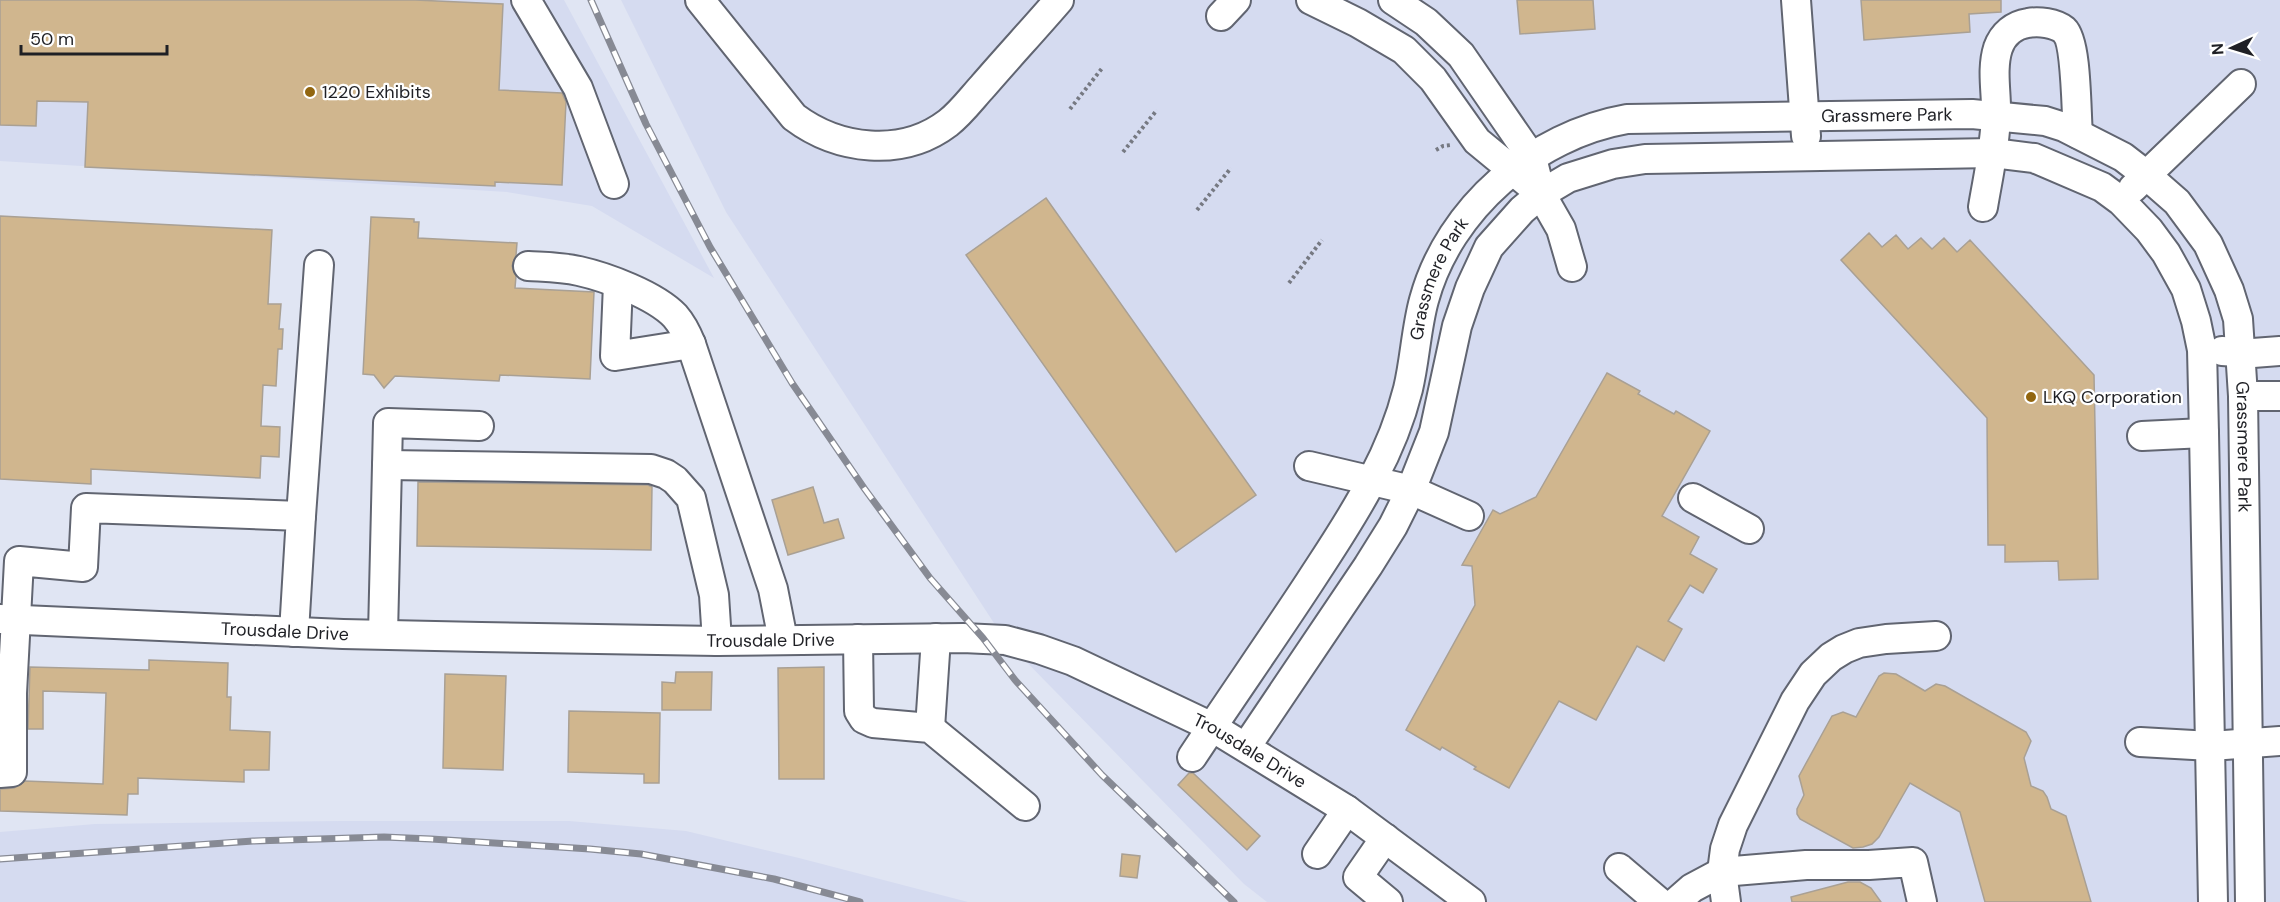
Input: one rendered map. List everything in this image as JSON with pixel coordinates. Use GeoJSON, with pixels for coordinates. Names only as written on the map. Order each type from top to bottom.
{"type":"FeatureCollection","features":[{"type":"Feature","properties":{"kind":"street"},"geometry":{"type":"LineString","coordinates":[[526,0],[578,88],[614,184]]}},
{"type":"Feature","properties":{"kind":"street"},"geometry":{"type":"LineString","coordinates":[[700,0],[794,117],[831,138],[862,146],[884,146],[909,143],[948,124],[1059,0]]}},
{"type":"Feature","properties":{"kind":"street"},"geometry":{"type":"LineString","coordinates":[[1311,0],[1358,23],[1404,50],[1433,79],[1477,141],[1522,164]]}},
{"type":"Feature","properties":{"kind":"street"},"geometry":{"type":"LineString","coordinates":[[1393,0],[1426,22],[1461,55],[1561,229],[1572,267]]}},
{"type":"Feature","properties":{"kind":"street"},"geometry":{"type":"LineString","coordinates":[[1796,0],[1807,156]]}},
{"type":"Feature","properties":{"kind":"street"},"geometry":{"type":"LineString","coordinates":[[1983,207],[1993,153],[1996,115],[1994,75],[1997,54],[2001,42],[2009,31],[2019,25],[2033,22],[2049,24],[2064,30],[2071,41],[2078,134]]}},
{"type":"Feature","properties":{"kind":"street"},"geometry":{"type":"LineString","coordinates":[[2121,201],[2145,174],[2241,84]]}},
{"type":"Feature","properties":{"kind":"street","name":"Grassmere Park"},"geometry":{"type":"LineString","coordinates":[[1192,757],[1322,563],[1372,481],[1393,438],[1408,389],[1417,329],[1424,298],[1435,268],[1453,237],[1483,196],[1522,164],[1558,141],[1607,123],[1627,119],[1996,115],[2045,122],[2078,134],[2123,157],[2176,202],[2208,244],[2229,290],[2238,319],[2243,396],[2250,902]]}},
{"type":"Feature","properties":{"kind":"street","name":"Grassmere Park"},"geometry":{"type":"LineString","coordinates":[[1246,747],[1393,526],[1411,490],[1434,432],[1457,326],[1470,288],[1489,247],[1522,210],[1541,194],[1568,178],[1613,164],[1645,159],[1993,153],[2034,158],[2102,187],[2121,201],[2158,242],[2186,289],[2196,321],[2202,350],[2213,902]]}},
{"type":"Feature","properties":{"kind":"street"},"geometry":{"type":"LineString","coordinates":[[294,632],[319,265]]}},
{"type":"Feature","properties":{"kind":"street"},"geometry":{"type":"LineString","coordinates":[[528,266],[576,270],[618,284],[645,296],[673,314],[684,329],[773,589],[783,640]]}},
{"type":"Feature","properties":{"kind":"street"},"geometry":{"type":"LineString","coordinates":[[618,284],[615,356],[691,344]]}},
{"type":"Feature","properties":{"kind":"street"},"geometry":{"type":"LineString","coordinates":[[2202,350],[2253,353],[2280,351]]}},
{"type":"Feature","properties":{"kind":"street"},"geometry":{"type":"LineString","coordinates":[[2243,396],[2280,396]]}},
{"type":"Feature","properties":{"kind":"street"},"geometry":{"type":"LineString","coordinates":[[383,634],[388,423],[479,426]]}},
{"type":"Feature","properties":{"kind":"street"},"geometry":{"type":"LineString","coordinates":[[2142,436],[2204,433]]}},
{"type":"Feature","properties":{"kind":"street"},"geometry":{"type":"LineString","coordinates":[[387,465],[651,470],[666,474],[687,490],[694,505],[714,595],[717,641]]}},
{"type":"Feature","properties":{"kind":"street"},"geometry":{"type":"LineString","coordinates":[[1309,466],[1411,490],[1469,516]]}},
{"type":"Feature","properties":{"kind":"street"},"geometry":{"type":"LineString","coordinates":[[1693,498],[1749,529]]}},
{"type":"Feature","properties":{"kind":"street"},"geometry":{"type":"LineString","coordinates":[[0,773],[12,772],[12,693],[8,620],[9,557],[83,567],[86,508],[301,516]]}},
{"type":"Feature","properties":{"kind":"street","name":"Trousdale Drive"},"geometry":{"type":"LineString","coordinates":[[8,620],[294,632],[717,641],[936,638],[1005,640],[1073,661],[1212,728],[1246,747],[1347,810],[1465,900]]}},
{"type":"Feature","properties":{"kind":"street"},"geometry":{"type":"LineString","coordinates":[[1726,902],[1722,872],[1725,849],[1733,825],[1795,701],[1813,674],[1831,657],[1859,643],[1936,636]]}},
{"type":"Feature","properties":{"kind":"street"},"geometry":{"type":"LineString","coordinates":[[930,728],[936,638]]}},
{"type":"Feature","properties":{"kind":"street"},"geometry":{"type":"LineString","coordinates":[[858,639],[860,711],[864,719],[873,723],[930,728],[1025,806]]}},
{"type":"Feature","properties":{"kind":"street"},"geometry":{"type":"LineString","coordinates":[[2140,742],[2211,746],[2280,741]]}},
{"type":"Feature","properties":{"kind":"street"},"geometry":{"type":"LineString","coordinates":[[1317,855],[1347,810]]}},
{"type":"Feature","properties":{"kind":"street"},"geometry":{"type":"LineString","coordinates":[[1385,838],[1358,877],[1388,902]]}},
{"type":"Feature","properties":{"kind":"street"},"geometry":{"type":"LineString","coordinates":[[1676,902],[1692,888],[1722,872],[1806,865],[1913,862],[1922,902]]}},
{"type":"Feature","properties":{"kind":"street"},"geometry":{"type":"LineString","coordinates":[[1619,868],[1659,902]]}},
{"type":"Feature","properties":{"kind":"path"},"geometry":{"type":"LineString","coordinates":[[1070,109],[1103,68]]}},
{"type":"Feature","properties":{"kind":"path"},"geometry":{"type":"LineString","coordinates":[[1124,152],[1157,110]]}},
{"type":"Feature","properties":{"kind":"path"},"geometry":{"type":"LineString","coordinates":[[1197,210],[1231,168]]}},
{"type":"Feature","properties":{"kind":"path"},"geometry":{"type":"LineString","coordinates":[[1289,283],[1322,240]]}},
{"type":"Feature","properties":{"kind":"shaded area","name":"1220 Exhibits"},"geometry":{"type":"Polygon","coordinates":[[[0,0],[564,0],[714,278],[592,206],[507,192],[0,161],[0,0]]]}},
{"type":"Feature","properties":{"kind":"shaded area"},"geometry":{"type":"Polygon","coordinates":[[[621,0],[2280,0],[2280,902],[1267,902],[1244,884],[1005,640],[726,212],[621,0]]]}},
{"type":"Feature","properties":{"kind":"shaded area"},"geometry":{"type":"Polygon","coordinates":[[[569,821],[686,831],[968,902],[0,902],[0,832],[95,824],[569,821]]]}},
{"type":"Feature","properties":{"kind":"building","name":"1220 Exhibits"},"geometry":{"type":"Polygon","coordinates":[[[0,0],[415,0],[503,4],[499,90],[562,93],[566,102],[562,185],[495,182],[495,186],[85,167],[88,102],[37,101],[36,126],[0,125],[0,0]]]}},
{"type":"Feature","properties":{"kind":"building"},"geometry":{"type":"Polygon","coordinates":[[[1517,0],[1593,0],[1595,29],[1520,34],[1517,0]]]}},
{"type":"Feature","properties":{"kind":"building"},"geometry":{"type":"Polygon","coordinates":[[[1861,0],[2001,0],[2001,12],[1969,14],[1970,32],[1864,40],[1861,0]]]}},
{"type":"Feature","properties":{"kind":"building"},"geometry":{"type":"Polygon","coordinates":[[[1046,198],[1256,495],[1176,552],[966,255],[1046,198]]]}},
{"type":"Feature","properties":{"kind":"building"},"geometry":{"type":"Polygon","coordinates":[[[0,216],[272,230],[268,304],[281,304],[279,329],[283,329],[282,349],[278,349],[276,386],[263,385],[261,426],[280,427],[279,457],[261,456],[260,478],[91,469],[91,484],[0,479],[0,216]]]}},
{"type":"Feature","properties":{"kind":"building"},"geometry":{"type":"Polygon","coordinates":[[[371,217],[414,219],[414,222],[419,222],[418,238],[517,243],[512,266],[516,276],[515,288],[594,292],[590,379],[500,375],[499,381],[395,376],[384,388],[374,375],[363,374],[371,217]]]}},
{"type":"Feature","properties":{"kind":"building","name":"LKQ Corporation"},"geometry":{"type":"Polygon","coordinates":[[[1869,233],[1882,247],[1896,235],[1908,249],[1921,238],[1932,249],[1944,238],[1957,252],[1970,240],[2094,375],[2098,579],[2059,580],[2058,561],[2005,562],[2005,545],[1988,545],[1987,418],[1841,260],[1869,233]]]}},
{"type":"Feature","properties":{"kind":"building"},"geometry":{"type":"Polygon","coordinates":[[[1607,373],[1640,391],[1638,394],[1674,414],[1676,411],[1710,431],[1662,516],[1699,537],[1690,554],[1717,569],[1703,593],[1690,585],[1668,621],[1682,629],[1664,661],[1637,646],[1596,720],[1559,701],[1509,788],[1474,769],[1476,767],[1442,747],[1440,750],[1406,730],[1475,605],[1472,566],[1462,565],[1493,510],[1500,514],[1536,497],[1607,373]]]}},
{"type":"Feature","properties":{"kind":"building"},"geometry":{"type":"Polygon","coordinates":[[[418,482],[648,485],[652,487],[651,550],[417,546],[418,482]]]}},
{"type":"Feature","properties":{"kind":"building"},"geometry":{"type":"Polygon","coordinates":[[[813,487],[824,523],[838,519],[844,538],[788,555],[772,500],[813,487]]]}},
{"type":"Feature","properties":{"kind":"building"},"geometry":{"type":"Polygon","coordinates":[[[149,660],[228,663],[227,697],[231,697],[230,730],[270,732],[269,770],[244,770],[244,782],[138,778],[138,794],[128,794],[127,815],[0,811],[0,789],[14,788],[25,781],[103,784],[106,693],[43,691],[43,729],[28,729],[30,667],[149,670],[149,660]]]}},
{"type":"Feature","properties":{"kind":"building"},"geometry":{"type":"Polygon","coordinates":[[[824,667],[824,779],[779,779],[778,668],[824,667]]]}},
{"type":"Feature","properties":{"kind":"building"},"geometry":{"type":"Polygon","coordinates":[[[676,672],[712,672],[711,710],[662,710],[662,682],[675,683],[676,672]]]}},
{"type":"Feature","properties":{"kind":"building"},"geometry":{"type":"Polygon","coordinates":[[[1884,673],[1896,674],[1925,691],[1936,684],[1945,686],[2026,732],[2031,741],[2024,758],[2031,786],[2043,791],[2051,809],[2066,816],[2091,902],[1985,902],[1960,812],[1910,783],[1879,837],[1872,844],[1863,847],[1853,848],[1800,819],[1797,809],[1804,795],[1799,776],[1832,716],[1843,712],[1856,717],[1879,676],[1884,673]]]}},
{"type":"Feature","properties":{"kind":"building"},"geometry":{"type":"Polygon","coordinates":[[[445,674],[506,676],[503,770],[443,768],[445,674]]]}},
{"type":"Feature","properties":{"kind":"building"},"geometry":{"type":"Polygon","coordinates":[[[569,711],[660,713],[659,783],[644,783],[644,774],[568,772],[569,711]]]}},
{"type":"Feature","properties":{"kind":"building"},"geometry":{"type":"Polygon","coordinates":[[[1189,773],[1193,773],[1260,836],[1247,850],[1178,785],[1189,773]]]}},
{"type":"Feature","properties":{"kind":"building"},"geometry":{"type":"Polygon","coordinates":[[[1122,854],[1140,856],[1137,878],[1120,876],[1122,854]]]}},
{"type":"Feature","properties":{"kind":"building"},"geometry":{"type":"Polygon","coordinates":[[[1848,882],[1860,882],[1871,888],[1881,902],[1792,902],[1791,897],[1848,882]]]}},
{"type":"Feature","properties":{"kind":"railway"},"geometry":{"type":"LineString","coordinates":[[591,0],[646,124],[710,247],[792,383],[864,488],[930,578],[983,638],[1015,680],[1102,775],[1234,902]]}},
{"type":"Feature","properties":{"kind":"railway"},"geometry":{"type":"LineString","coordinates":[[0,859],[253,841],[384,837],[431,839],[641,854],[774,879],[860,902]]}},
{"type":"Feature","properties":{"kind":"place","name":"1220 Exhibits"},"geometry":{"type":"Point","coordinates":[310,92]}},
{"type":"Feature","properties":{"kind":"place","name":"LKQ Corporation"},"geometry":{"type":"Point","coordinates":[2031,397]}}]}
